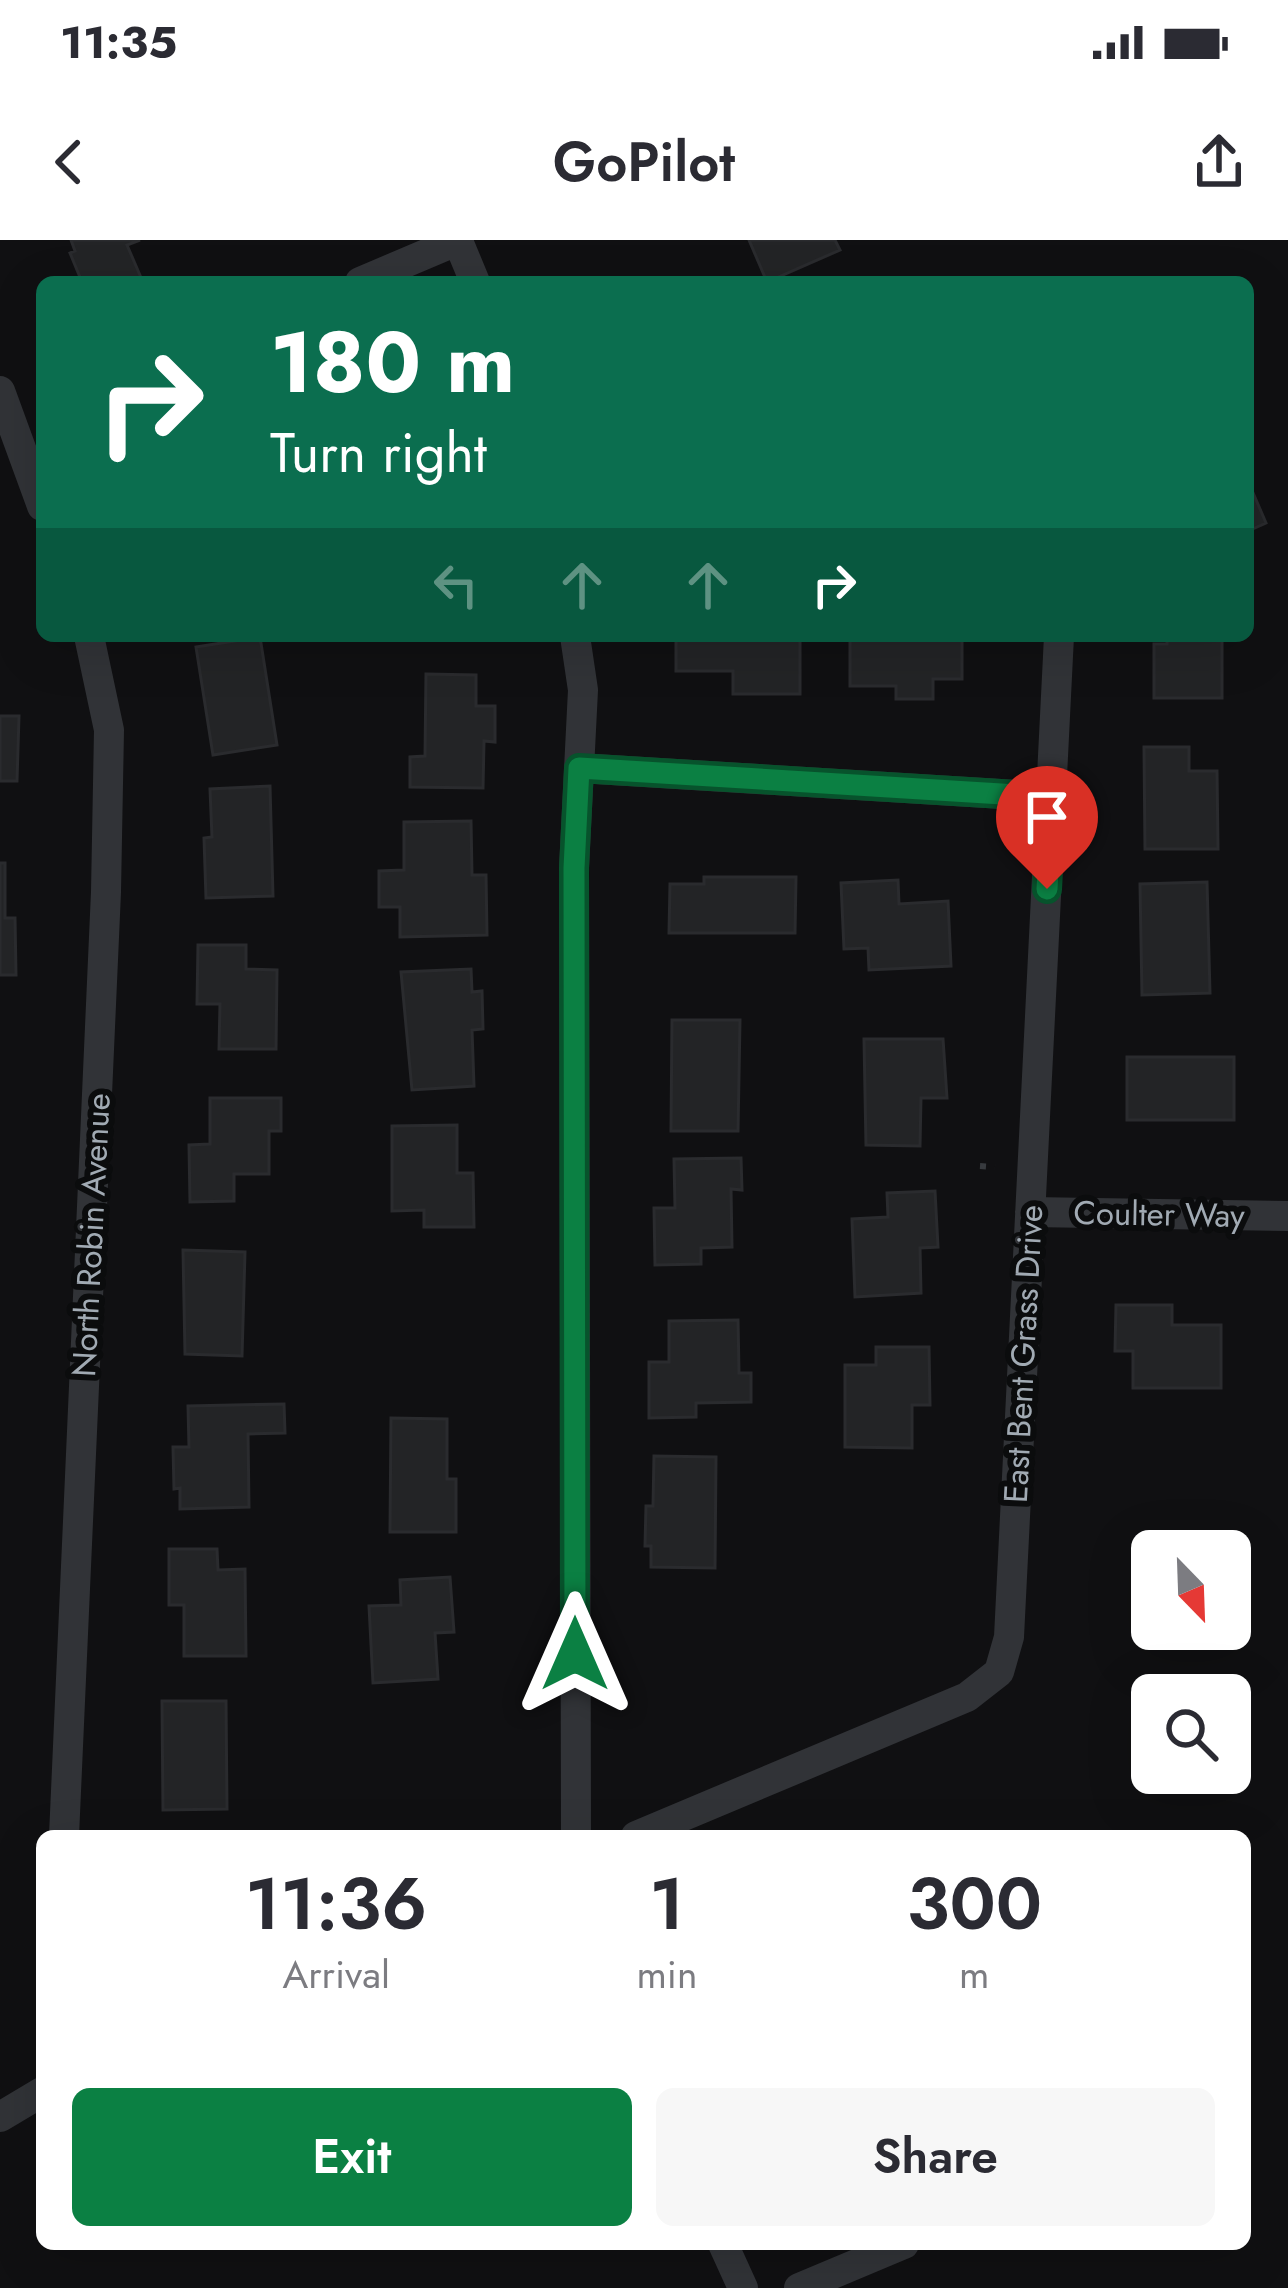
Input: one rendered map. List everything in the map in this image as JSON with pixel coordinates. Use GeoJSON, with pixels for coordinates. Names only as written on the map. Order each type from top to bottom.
{"type":"FeatureCollection","features":[{"type":"Feature","properties":{"kind":"street"},"geometry":{"type":"LineString","coordinates":[[374,276],[458,240],[473,276]]}},
{"type":"Feature","properties":{"kind":"street"},"geometry":{"type":"LineString","coordinates":[[0,391],[19,427],[36,485]]}},
{"type":"Feature","properties":{"kind":"street","name":"North Robin Avenue"},"geometry":{"type":"LineString","coordinates":[[64,1830],[106,892],[109,730],[90,642]]}},
{"type":"Feature","properties":{"kind":"street"},"geometry":{"type":"LineString","coordinates":[[576,642],[583,690],[574,868],[576,1830]]}},
{"type":"Feature","properties":{"kind":"street","name":"East Bent Grass Drive"},"geometry":{"type":"LineString","coordinates":[[650,1830],[967,1697],[999,1672],[1010,1637],[1059,642]]}},
{"type":"Feature","properties":{"kind":"street"},"geometry":{"type":"LineString","coordinates":[[579,768],[1052,797]]}},
{"type":"Feature","properties":{"kind":"street","name":"Coulter Way"},"geometry":{"type":"LineString","coordinates":[[1030,1212],[1288,1216]]}},
{"type":"Feature","properties":{"kind":"street"},"geometry":{"type":"LineString","coordinates":[[0,2117],[36,2096]]}},
{"type":"Feature","properties":{"kind":"street"},"geometry":{"type":"LineString","coordinates":[[726,2250],[742,2288]]}},
{"type":"Feature","properties":{"kind":"street"},"geometry":{"type":"LineString","coordinates":[[800,2288],[890,2250]]}},
{"type":"Feature","properties":{"kind":"path"},"geometry":{"type":"LineString","coordinates":[[980,1166],[995,1167]]}},
{"type":"Feature","properties":{"kind":"building"},"geometry":{"type":"Polygon","coordinates":[[[71,240],[140,240],[127,245],[140,276],[80,276],[70,253],[75,251],[71,240]]]}},
{"type":"Feature","properties":{"kind":"building"},"geometry":{"type":"Polygon","coordinates":[[[749,240],[835,240],[840,250],[781,276],[764,276],[749,240]]]}},
{"type":"Feature","properties":{"kind":"building"},"geometry":{"type":"Polygon","coordinates":[[[1254,495],[1266,523],[1254,528],[1254,495]]]}},
{"type":"Feature","properties":{"kind":"building"},"geometry":{"type":"Polygon","coordinates":[[[261,642],[277,745],[213,755],[196,647],[261,642]]]}},
{"type":"Feature","properties":{"kind":"building"},"geometry":{"type":"Polygon","coordinates":[[[676,642],[800,642],[800,694],[733,694],[733,671],[676,671],[676,642]]]}},
{"type":"Feature","properties":{"kind":"building"},"geometry":{"type":"Polygon","coordinates":[[[850,642],[962,642],[962,679],[933,679],[933,699],[896,699],[896,686],[850,686],[850,642]]]}},
{"type":"Feature","properties":{"kind":"building"},"geometry":{"type":"Polygon","coordinates":[[[1222,642],[1222,698],[1154,698],[1154,644],[1222,642]]]}},
{"type":"Feature","properties":{"kind":"building"},"geometry":{"type":"Polygon","coordinates":[[[426,674],[476,675],[476,706],[495,706],[495,742],[484,741],[483,788],[410,787],[410,757],[425,756],[426,674]]]}},
{"type":"Feature","properties":{"kind":"building"},"geometry":{"type":"Polygon","coordinates":[[[0,716],[19,716],[17,781],[0,781],[0,716]]]}},
{"type":"Feature","properties":{"kind":"building"},"geometry":{"type":"Polygon","coordinates":[[[1144,747],[1189,747],[1189,771],[1217,771],[1218,849],[1145,849],[1144,747]]]}},
{"type":"Feature","properties":{"kind":"building"},"geometry":{"type":"Polygon","coordinates":[[[270,786],[273,896],[206,898],[204,838],[212,837],[210,789],[270,786]]]}},
{"type":"Feature","properties":{"kind":"building"},"geometry":{"type":"Polygon","coordinates":[[[471,821],[472,875],[486,875],[487,935],[400,937],[400,907],[379,907],[379,871],[404,870],[404,822],[471,821]]]}},
{"type":"Feature","properties":{"kind":"building"},"geometry":{"type":"Polygon","coordinates":[[[0,863],[5,863],[5,918],[15,918],[16,975],[0,975],[0,863]]]}},
{"type":"Feature","properties":{"kind":"building"},"geometry":{"type":"Polygon","coordinates":[[[704,877],[796,877],[795,933],[669,933],[670,884],[704,884],[704,877]]]}},
{"type":"Feature","properties":{"kind":"building"},"geometry":{"type":"Polygon","coordinates":[[[898,880],[899,904],[948,901],[951,966],[869,970],[868,948],[844,949],[841,883],[898,880]]]}},
{"type":"Feature","properties":{"kind":"building"},"geometry":{"type":"Polygon","coordinates":[[[1207,882],[1210,993],[1142,995],[1140,884],[1207,882]]]}},
{"type":"Feature","properties":{"kind":"building"},"geometry":{"type":"Polygon","coordinates":[[[198,945],[246,945],[246,969],[277,970],[276,1049],[219,1049],[220,1004],[197,1004],[198,945]]]}},
{"type":"Feature","properties":{"kind":"building"},"geometry":{"type":"Polygon","coordinates":[[[471,969],[472,992],[482,991],[483,1029],[472,1030],[474,1086],[412,1090],[401,972],[471,969]]]}},
{"type":"Feature","properties":{"kind":"building"},"geometry":{"type":"Polygon","coordinates":[[[672,1020],[740,1020],[738,1131],[671,1131],[672,1020]]]}},
{"type":"Feature","properties":{"kind":"building"},"geometry":{"type":"Polygon","coordinates":[[[864,1039],[943,1039],[947,1098],[921,1098],[920,1146],[866,1145],[864,1039]]]}},
{"type":"Feature","properties":{"kind":"building"},"geometry":{"type":"Polygon","coordinates":[[[1127,1057],[1234,1057],[1234,1120],[1127,1120],[1127,1057]]]}},
{"type":"Feature","properties":{"kind":"building"},"geometry":{"type":"Polygon","coordinates":[[[210,1098],[281,1098],[281,1131],[269,1131],[269,1174],[234,1174],[234,1201],[190,1202],[189,1145],[210,1144],[210,1098]]]}},
{"type":"Feature","properties":{"kind":"building"},"geometry":{"type":"Polygon","coordinates":[[[457,1125],[457,1173],[473,1173],[474,1227],[424,1227],[424,1210],[392,1211],[392,1126],[457,1125]]]}},
{"type":"Feature","properties":{"kind":"building"},"geometry":{"type":"Polygon","coordinates":[[[741,1158],[742,1190],[731,1189],[732,1247],[701,1248],[701,1264],[655,1265],[654,1208],[675,1208],[674,1159],[741,1158]]]}},
{"type":"Feature","properties":{"kind":"building"},"geometry":{"type":"Polygon","coordinates":[[[935,1191],[938,1247],[920,1248],[921,1293],[855,1297],[852,1219],[888,1217],[887,1193],[935,1191]]]}},
{"type":"Feature","properties":{"kind":"building"},"geometry":{"type":"Polygon","coordinates":[[[183,1250],[245,1252],[242,1356],[185,1354],[183,1250]]]}},
{"type":"Feature","properties":{"kind":"building"},"geometry":{"type":"Polygon","coordinates":[[[1116,1305],[1172,1305],[1172,1325],[1221,1325],[1221,1388],[1133,1388],[1133,1351],[1115,1351],[1116,1305]]]}},
{"type":"Feature","properties":{"kind":"building"},"geometry":{"type":"Polygon","coordinates":[[[738,1320],[739,1373],[751,1373],[751,1402],[696,1403],[696,1417],[649,1418],[649,1362],[669,1362],[669,1321],[738,1320]]]}},
{"type":"Feature","properties":{"kind":"building"},"geometry":{"type":"Polygon","coordinates":[[[876,1347],[929,1347],[930,1405],[912,1405],[912,1448],[845,1447],[845,1365],[876,1365],[876,1347]]]}},
{"type":"Feature","properties":{"kind":"building"},"geometry":{"type":"Polygon","coordinates":[[[284,1404],[285,1433],[248,1434],[249,1507],[180,1509],[180,1488],[174,1489],[173,1447],[189,1447],[188,1406],[284,1404]]]}},
{"type":"Feature","properties":{"kind":"building"},"geometry":{"type":"Polygon","coordinates":[[[391,1418],[447,1419],[447,1479],[456,1479],[456,1532],[390,1532],[391,1418]]]}},
{"type":"Feature","properties":{"kind":"building"},"geometry":{"type":"Polygon","coordinates":[[[654,1456],[716,1457],[715,1568],[651,1567],[651,1546],[645,1546],[646,1506],[653,1506],[654,1456]]]}},
{"type":"Feature","properties":{"kind":"building"},"geometry":{"type":"Polygon","coordinates":[[[169,1549],[217,1549],[218,1570],[245,1569],[246,1656],[184,1656],[184,1605],[169,1605],[169,1549]]]}},
{"type":"Feature","properties":{"kind":"building"},"geometry":{"type":"Polygon","coordinates":[[[450,1577],[454,1632],[435,1633],[438,1679],[373,1683],[369,1606],[401,1605],[400,1580],[450,1577]]]}},
{"type":"Feature","properties":{"kind":"building"},"geometry":{"type":"Polygon","coordinates":[[[162,1701],[226,1701],[227,1809],[163,1810],[162,1701]]]}},
{"type":"Feature","properties":{"kind":"route"},"geometry":{"type":"LineString","coordinates":[[575,1654],[574,868],[579,768],[1052,797],[1047,889]]}}]}
